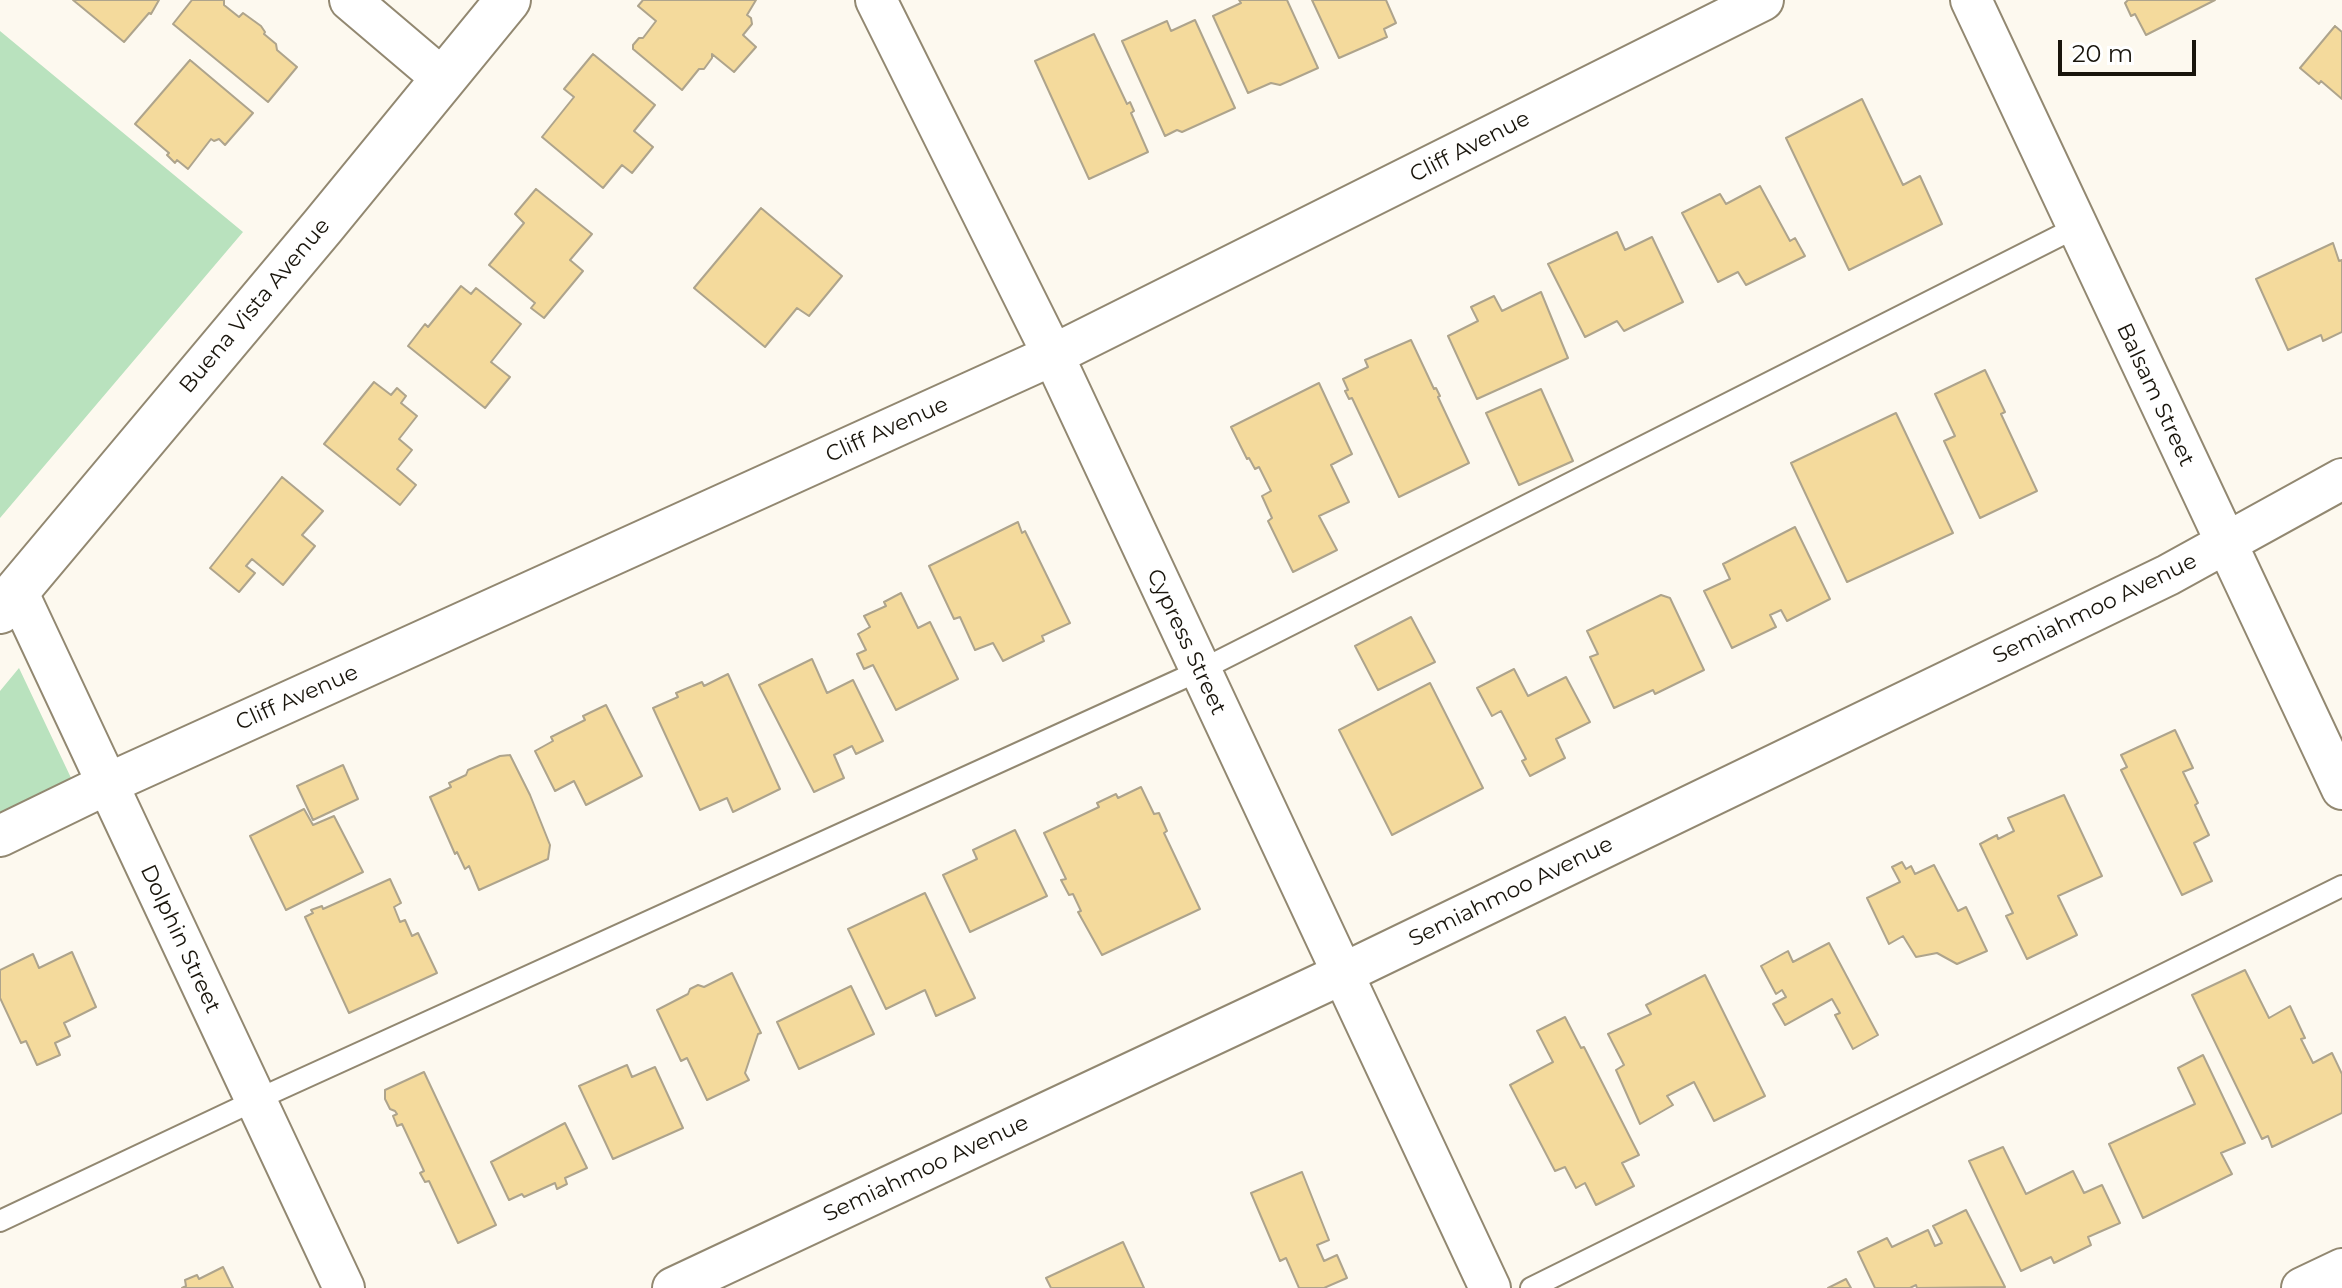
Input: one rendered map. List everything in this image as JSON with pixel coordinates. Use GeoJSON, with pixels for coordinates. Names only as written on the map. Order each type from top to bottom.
{"type":"FeatureCollection","features":[{"type":"Feature","properties":{"kind":"street"},"geometry":{"type":"LineString","coordinates":[[350,0],[443,79]]}},
{"type":"Feature","properties":{"kind":"street","name":"Buena Vista Avenue"},"geometry":{"type":"LineString","coordinates":[[8,601],[508,0]]}},
{"type":"Feature","properties":{"kind":"street","name":"Cypress Street"},"geometry":{"type":"LineString","coordinates":[[876,0],[1053,355],[1490,1288]]}},
{"type":"Feature","properties":{"kind":"street","name":"Cliff Avenue"},"geometry":{"type":"LineString","coordinates":[[0,836],[107,784],[1053,355],[1763,0]]}},
{"type":"Feature","properties":{"kind":"street","name":"Balsam Street"},"geometry":{"type":"LineString","coordinates":[[1971,0],[2342,789]]}},
{"type":"Feature","properties":{"kind":"street","name":"Semiahmoo Avenue"},"geometry":{"type":"LineString","coordinates":[[673,1288],[1342,974],[2168,575],[2342,479]]}},
{"type":"Feature","properties":{"kind":"street","name":"Dolphin Street"},"geometry":{"type":"LineString","coordinates":[[8,601],[107,784],[344,1288]]}},
{"type":"Feature","properties":{"kind":"street"},"geometry":{"type":"LineString","coordinates":[[2302,1288],[2342,1269]]}},
{"type":"Feature","properties":{"kind":"lane"},"geometry":{"type":"LineString","coordinates":[[0,1221],[256,1100],[1199,671],[2077,227]]}},
{"type":"Feature","properties":{"kind":"lane"},"geometry":{"type":"LineString","coordinates":[[1531,1288],[2342,886]]}},
{"type":"Feature","properties":{"kind":"green space"},"geometry":{"type":"Polygon","coordinates":[[[0,31],[243,232],[0,518],[0,31]]]}},
{"type":"Feature","properties":{"kind":"green space"},"geometry":{"type":"Polygon","coordinates":[[[19,668],[72,780],[0,813],[0,691],[19,668]]]}},
{"type":"Feature","properties":{"kind":"building"},"geometry":{"type":"Polygon","coordinates":[[[73,0],[159,0],[151,14],[124,42],[73,0]]]}},
{"type":"Feature","properties":{"kind":"building"},"geometry":{"type":"Polygon","coordinates":[[[192,0],[224,0],[224,5],[239,17],[243,13],[261,26],[264,34],[276,44],[277,50],[297,67],[268,102],[173,24],[192,0]]]}},
{"type":"Feature","properties":{"kind":"building"},"geometry":{"type":"Polygon","coordinates":[[[643,0],[756,0],[747,15],[752,24],[743,35],[756,47],[734,72],[712,54],[704,69],[699,69],[682,90],[633,49],[633,45],[656,21],[638,6],[643,0]]]}},
{"type":"Feature","properties":{"kind":"building"},"geometry":{"type":"Polygon","coordinates":[[[1239,0],[1287,0],[1318,68],[1280,85],[1271,83],[1248,93],[1213,16],[1241,3],[1239,0]]]}},
{"type":"Feature","properties":{"kind":"building"},"geometry":{"type":"Polygon","coordinates":[[[1312,0],[1386,0],[1396,23],[1384,29],[1387,37],[1339,58],[1312,0]]]}},
{"type":"Feature","properties":{"kind":"building"},"geometry":{"type":"Polygon","coordinates":[[[2128,0],[2215,0],[2146,35],[2135,14],[2131,16],[2125,3],[2128,0]]]}},
{"type":"Feature","properties":{"kind":"building"},"geometry":{"type":"Polygon","coordinates":[[[1195,20],[1235,108],[1182,132],[1177,130],[1165,136],[1122,41],[1167,21],[1171,31],[1195,20]]]}},
{"type":"Feature","properties":{"kind":"building"},"geometry":{"type":"Polygon","coordinates":[[[2335,26],[2342,32],[2342,99],[2300,68],[2335,26]]]}},
{"type":"Feature","properties":{"kind":"building"},"geometry":{"type":"Polygon","coordinates":[[[1094,34],[1127,104],[1130,102],[1134,111],[1131,113],[1148,152],[1089,179],[1035,61],[1094,34]]]}},
{"type":"Feature","properties":{"kind":"building"},"geometry":{"type":"Polygon","coordinates":[[[593,54],[655,105],[634,131],[653,147],[632,173],[622,165],[603,188],[542,137],[574,97],[564,89],[593,54]]]}},
{"type":"Feature","properties":{"kind":"building"},"geometry":{"type":"Polygon","coordinates":[[[190,60],[253,113],[225,145],[219,139],[211,139],[188,169],[177,160],[175,163],[167,155],[169,153],[135,124],[190,60]]]}},
{"type":"Feature","properties":{"kind":"building"},"geometry":{"type":"Polygon","coordinates":[[[1862,99],[1903,185],[1920,176],[1942,224],[1849,270],[1786,138],[1862,99]]]}},
{"type":"Feature","properties":{"kind":"building"},"geometry":{"type":"Polygon","coordinates":[[[1760,186],[1790,241],[1795,238],[1805,256],[1746,285],[1738,272],[1718,282],[1682,213],[1720,194],[1726,204],[1760,186]]]}},
{"type":"Feature","properties":{"kind":"building"},"geometry":{"type":"Polygon","coordinates":[[[536,189],[592,234],[570,260],[583,271],[544,318],[531,308],[535,303],[489,265],[524,223],[515,214],[536,189]]]}},
{"type":"Feature","properties":{"kind":"building"},"geometry":{"type":"Polygon","coordinates":[[[761,208],[842,276],[809,316],[797,308],[765,347],[694,288],[761,208]]]}},
{"type":"Feature","properties":{"kind":"building"},"geometry":{"type":"Polygon","coordinates":[[[1617,232],[1625,250],[1652,237],[1683,302],[1624,331],[1617,321],[1585,337],[1548,264],[1617,232]]]}},
{"type":"Feature","properties":{"kind":"building"},"geometry":{"type":"Polygon","coordinates":[[[2333,243],[2339,261],[2342,260],[2342,332],[2323,341],[2321,335],[2288,350],[2256,279],[2333,243]]]}},
{"type":"Feature","properties":{"kind":"building"},"geometry":{"type":"Polygon","coordinates":[[[461,286],[471,294],[476,288],[521,324],[491,362],[510,377],[485,408],[408,346],[425,324],[428,327],[461,286]]]}},
{"type":"Feature","properties":{"kind":"building"},"geometry":{"type":"Polygon","coordinates":[[[1541,292],[1568,358],[1477,399],[1448,336],[1478,321],[1471,307],[1494,296],[1502,311],[1541,292]]]}},
{"type":"Feature","properties":{"kind":"building"},"geometry":{"type":"Polygon","coordinates":[[[1411,340],[1469,463],[1399,497],[1352,398],[1349,399],[1345,391],[1348,390],[1343,379],[1368,367],[1365,360],[1411,340]]]}},
{"type":"Feature","properties":{"kind":"building"},"geometry":{"type":"Polygon","coordinates":[[[1985,370],[2005,412],[2001,414],[2037,491],[1980,518],[1944,441],[1955,436],[1935,394],[1985,370]]]}},
{"type":"Feature","properties":{"kind":"building"},"geometry":{"type":"Polygon","coordinates":[[[374,382],[391,395],[397,388],[406,396],[401,403],[417,416],[399,439],[412,450],[397,469],[416,485],[400,505],[324,444],[374,382]]]}},
{"type":"Feature","properties":{"kind":"building"},"geometry":{"type":"Polygon","coordinates":[[[1319,383],[1352,454],[1331,465],[1349,502],[1319,516],[1337,550],[1293,572],[1268,521],[1272,518],[1262,496],[1271,491],[1259,467],[1255,469],[1247,459],[1231,427],[1319,383]]]}},
{"type":"Feature","properties":{"kind":"building"},"geometry":{"type":"Polygon","coordinates":[[[1541,389],[1573,461],[1519,485],[1486,413],[1541,389]]]}},
{"type":"Feature","properties":{"kind":"building"},"geometry":{"type":"Polygon","coordinates":[[[1896,413],[1953,533],[1847,582],[1791,463],[1896,413]]]}},
{"type":"Feature","properties":{"kind":"building"},"geometry":{"type":"Polygon","coordinates":[[[282,477],[323,511],[302,535],[315,546],[283,585],[252,559],[246,566],[255,573],[239,592],[210,568],[282,477]]]}},
{"type":"Feature","properties":{"kind":"building"},"geometry":{"type":"Polygon","coordinates":[[[1018,522],[1070,623],[1042,636],[1044,641],[1003,661],[993,643],[975,650],[960,617],[954,619],[929,566],[1018,522]]]}},
{"type":"Feature","properties":{"kind":"building"},"geometry":{"type":"Polygon","coordinates":[[[1795,527],[1830,599],[1787,621],[1781,610],[1770,615],[1776,627],[1732,648],[1704,591],[1730,579],[1723,564],[1795,527]]]}},
{"type":"Feature","properties":{"kind":"building"},"geometry":{"type":"Polygon","coordinates":[[[901,593],[918,628],[930,622],[958,679],[896,710],[873,665],[864,669],[857,654],[866,650],[858,634],[870,627],[864,616],[886,606],[884,602],[901,593]]]}},
{"type":"Feature","properties":{"kind":"building"},"geometry":{"type":"Polygon","coordinates":[[[1661,595],[1670,598],[1704,670],[1655,694],[1653,690],[1614,708],[1590,657],[1598,654],[1587,631],[1661,595]]]}},
{"type":"Feature","properties":{"kind":"building"},"geometry":{"type":"Polygon","coordinates":[[[1411,617],[1435,662],[1378,690],[1355,646],[1411,617]]]}},
{"type":"Feature","properties":{"kind":"building"},"geometry":{"type":"Polygon","coordinates":[[[812,659],[827,693],[853,680],[883,741],[856,754],[852,746],[834,755],[844,778],[814,792],[759,685],[812,659]]]}},
{"type":"Feature","properties":{"kind":"building"},"geometry":{"type":"Polygon","coordinates":[[[1514,669],[1528,696],[1566,677],[1590,722],[1556,739],[1565,758],[1530,776],[1522,761],[1526,759],[1501,711],[1492,716],[1477,688],[1514,669]]]}},
{"type":"Feature","properties":{"kind":"building"},"geometry":{"type":"Polygon","coordinates":[[[728,674],[780,789],[733,812],[727,798],[700,810],[653,708],[678,697],[676,693],[702,682],[704,686],[728,674]]]}},
{"type":"Feature","properties":{"kind":"building"},"geometry":{"type":"Polygon","coordinates":[[[1430,683],[1483,788],[1392,835],[1339,730],[1430,683]]]}},
{"type":"Feature","properties":{"kind":"building"},"geometry":{"type":"Polygon","coordinates":[[[606,705],[642,776],[586,805],[574,781],[555,791],[535,751],[553,741],[551,737],[585,720],[583,716],[606,705]]]}},
{"type":"Feature","properties":{"kind":"building"},"geometry":{"type":"Polygon","coordinates":[[[2175,730],[2193,768],[2183,772],[2209,835],[2194,843],[2212,881],[2182,895],[2121,770],[2127,767],[2121,755],[2175,730]]]}},
{"type":"Feature","properties":{"kind":"building"},"geometry":{"type":"Polygon","coordinates":[[[510,755],[550,845],[548,859],[479,890],[469,866],[465,869],[457,852],[455,854],[430,797],[451,787],[449,783],[466,775],[468,770],[500,756],[510,755]]]}},
{"type":"Feature","properties":{"kind":"building"},"geometry":{"type":"Polygon","coordinates":[[[343,765],[358,799],[313,820],[297,786],[343,765]]]}},
{"type":"Feature","properties":{"kind":"building"},"geometry":{"type":"Polygon","coordinates":[[[1141,787],[1154,814],[1159,813],[1167,831],[1164,833],[1200,909],[1102,955],[1078,912],[1081,911],[1073,894],[1069,895],[1061,880],[1066,879],[1044,833],[1099,807],[1097,803],[1116,794],[1118,798],[1141,787]]]}},
{"type":"Feature","properties":{"kind":"building"},"geometry":{"type":"Polygon","coordinates":[[[2064,795],[2102,876],[2058,896],[2077,935],[2027,959],[2006,916],[2013,913],[1980,844],[2014,831],[2008,818],[2064,795]]]}},
{"type":"Feature","properties":{"kind":"building"},"geometry":{"type":"Polygon","coordinates":[[[304,809],[313,825],[334,816],[363,872],[286,910],[250,836],[304,809]]]}},
{"type":"Feature","properties":{"kind":"building"},"geometry":{"type":"Polygon","coordinates":[[[1015,830],[1047,896],[970,932],[943,875],[977,859],[973,850],[1015,830]]]}},
{"type":"Feature","properties":{"kind":"building"},"geometry":{"type":"Polygon","coordinates":[[[1902,862],[1906,869],[1911,866],[1915,874],[1934,865],[1958,911],[1966,907],[1987,951],[1957,964],[1937,953],[1916,957],[1903,936],[1889,944],[1867,898],[1900,882],[1892,867],[1902,862]]]}},
{"type":"Feature","properties":{"kind":"building"},"geometry":{"type":"Polygon","coordinates":[[[390,879],[401,903],[394,907],[400,922],[405,920],[412,936],[418,933],[437,973],[349,1013],[305,917],[313,913],[311,910],[322,906],[323,909],[390,879]]]}},
{"type":"Feature","properties":{"kind":"building"},"geometry":{"type":"Polygon","coordinates":[[[925,893],[975,998],[936,1016],[925,990],[886,1009],[848,929],[925,893]]]}},
{"type":"Feature","properties":{"kind":"building"},"geometry":{"type":"Polygon","coordinates":[[[1829,943],[1878,1035],[1853,1049],[1835,1015],[1840,1013],[1832,999],[1785,1025],[1773,1004],[1786,997],[1782,990],[1776,994],[1761,966],[1788,951],[1793,962],[1829,943]]]}},
{"type":"Feature","properties":{"kind":"building"},"geometry":{"type":"Polygon","coordinates":[[[72,952],[96,1007],[64,1023],[70,1036],[55,1043],[60,1055],[37,1065],[26,1041],[21,1043],[0,998],[0,970],[33,954],[39,968],[72,952]]]}},
{"type":"Feature","properties":{"kind":"building"},"geometry":{"type":"Polygon","coordinates":[[[2245,970],[2269,1018],[2290,1006],[2313,1063],[2332,1053],[2342,1074],[2342,1113],[2272,1147],[2268,1136],[2262,1139],[2192,995],[2245,970]]]}},
{"type":"Feature","properties":{"kind":"building"},"geometry":{"type":"Polygon","coordinates":[[[732,973],[761,1033],[758,1034],[745,1073],[749,1080],[707,1100],[687,1058],[681,1061],[657,1010],[688,994],[698,985],[704,987],[732,973]]]}},
{"type":"Feature","properties":{"kind":"building"},"geometry":{"type":"Polygon","coordinates":[[[1705,975],[1765,1096],[1714,1121],[1694,1082],[1667,1096],[1673,1105],[1640,1124],[1616,1070],[1624,1065],[1608,1034],[1651,1014],[1646,1005],[1705,975]]]}},
{"type":"Feature","properties":{"kind":"building"},"geometry":{"type":"Polygon","coordinates":[[[851,986],[874,1034],[799,1069],[777,1022],[851,986]]]}},
{"type":"Feature","properties":{"kind":"building"},"geometry":{"type":"Polygon","coordinates":[[[1565,1017],[1581,1048],[1584,1047],[1639,1155],[1622,1163],[1634,1186],[1596,1205],[1585,1183],[1576,1188],[1565,1167],[1555,1171],[1510,1085],[1553,1062],[1537,1031],[1565,1017]]]}},
{"type":"Feature","properties":{"kind":"building"},"geometry":{"type":"Polygon","coordinates":[[[2203,1055],[2245,1143],[2221,1153],[2232,1174],[2143,1218],[2109,1144],[2195,1104],[2178,1068],[2203,1055]]]}},
{"type":"Feature","properties":{"kind":"building"},"geometry":{"type":"Polygon","coordinates":[[[627,1065],[632,1077],[655,1067],[683,1128],[613,1159],[579,1086],[627,1065]]]}},
{"type":"Feature","properties":{"kind":"building"},"geometry":{"type":"Polygon","coordinates":[[[424,1072],[496,1225],[458,1243],[429,1181],[425,1182],[420,1173],[424,1171],[402,1124],[397,1126],[393,1116],[397,1114],[385,1099],[385,1090],[424,1072]]]}},
{"type":"Feature","properties":{"kind":"building"},"geometry":{"type":"Polygon","coordinates":[[[565,1123],[587,1168],[565,1178],[567,1184],[557,1189],[555,1183],[509,1200],[491,1162],[565,1123]]]}},
{"type":"Feature","properties":{"kind":"building"},"geometry":{"type":"Polygon","coordinates":[[[2003,1147],[2026,1194],[2073,1171],[2084,1193],[2102,1185],[2120,1223],[2088,1237],[2091,1245],[2054,1263],[2051,1257],[2021,1271],[1969,1161],[2003,1147]]]}},
{"type":"Feature","properties":{"kind":"building"},"geometry":{"type":"Polygon","coordinates":[[[1302,1172],[1329,1240],[1317,1245],[1324,1261],[1337,1255],[1347,1278],[1324,1288],[1299,1288],[1286,1258],[1280,1261],[1251,1193],[1302,1172]]]}},
{"type":"Feature","properties":{"kind":"building"},"geometry":{"type":"Polygon","coordinates":[[[1966,1210],[2005,1287],[1917,1288],[1916,1285],[1910,1288],[1875,1288],[1858,1252],[1887,1238],[1892,1247],[1928,1230],[1935,1246],[1942,1243],[1933,1226],[1966,1210]]]}},
{"type":"Feature","properties":{"kind":"building"},"geometry":{"type":"Polygon","coordinates":[[[1123,1242],[1144,1288],[1051,1288],[1046,1278],[1123,1242]]]}},
{"type":"Feature","properties":{"kind":"building"},"geometry":{"type":"Polygon","coordinates":[[[223,1267],[233,1288],[182,1288],[186,1286],[185,1280],[197,1275],[199,1279],[223,1267]]]}},
{"type":"Feature","properties":{"kind":"building"},"geometry":{"type":"Polygon","coordinates":[[[1846,1279],[1851,1288],[1828,1288],[1846,1279]]]}}]}
